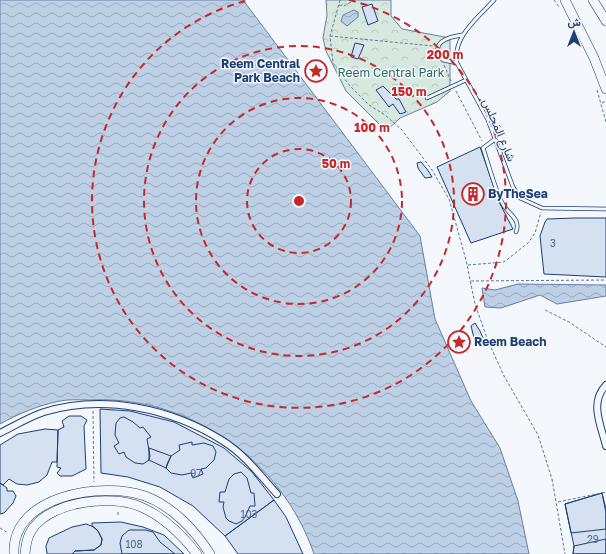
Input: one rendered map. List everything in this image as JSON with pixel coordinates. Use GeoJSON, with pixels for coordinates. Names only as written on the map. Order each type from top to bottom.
{"type":"FeatureCollection","features":[{"type":"Feature","properties":{"kind":"street"},"geometry":{"type":"LineString","coordinates":[[565,0],[604,73],[603,87]]}},
{"type":"Feature","properties":{"kind":"street"},"geometry":{"type":"LineString","coordinates":[[593,0],[606,22]]}},
{"type":"Feature","properties":{"kind":"street"},"geometry":{"type":"LineString","coordinates":[[605,441],[596,404],[598,397],[606,385]]}},
{"type":"Feature","properties":{"kind":"street"},"geometry":{"type":"LineString","coordinates":[[0,433],[44,413],[63,408],[92,404],[118,405],[174,416],[223,441],[253,466],[276,494]]}},
{"type":"Feature","properties":{"kind":"street"},"geometry":{"type":"LineString","coordinates":[[14,554],[16,538],[23,522],[38,508],[65,497],[94,491],[116,490],[131,492],[157,502],[189,527],[210,554]]}},
{"type":"Feature","properties":{"kind":"street"},"geometry":{"type":"LineString","coordinates":[[26,554],[28,535],[38,522],[67,507],[104,500],[130,503],[152,513],[173,528],[197,554]]}},
{"type":"Feature","properties":{"kind":"lane"},"geometry":{"type":"LineString","coordinates":[[462,35],[445,38],[438,47],[440,56],[443,60],[457,64],[455,55],[462,35],[494,0]]}},
{"type":"Feature","properties":{"kind":"lane","name":"شارع المَجلِس"},"geometry":{"type":"LineString","coordinates":[[457,64],[488,120],[513,187],[520,198],[542,208],[606,208]]}},
{"type":"Feature","properties":{"kind":"lane"},"geometry":{"type":"LineString","coordinates":[[427,98],[466,80]]}},
{"type":"Feature","properties":{"kind":"lane"},"geometry":{"type":"LineString","coordinates":[[495,139],[483,148],[503,206],[517,221],[518,227],[516,232]]}},
{"type":"Feature","properties":{"kind":"path"},"geometry":{"type":"LineString","coordinates":[[340,0],[330,36],[333,63],[350,86],[369,105],[385,115],[402,130],[432,170],[449,198],[458,225],[475,304],[488,341],[504,376],[538,435],[552,479],[565,554]]}},
{"type":"Feature","properties":{"kind":"path"},"geometry":{"type":"LineString","coordinates":[[338,4],[344,6],[355,0]]}},
{"type":"Feature","properties":{"kind":"path"},"geometry":{"type":"LineString","coordinates":[[554,0],[562,12]]}},
{"type":"Feature","properties":{"kind":"path"},"geometry":{"type":"LineString","coordinates":[[330,36],[438,47]]}},
{"type":"Feature","properties":{"kind":"path"},"geometry":{"type":"LineString","coordinates":[[443,60],[442,63],[484,146]]}},
{"type":"Feature","properties":{"kind":"path"},"geometry":{"type":"LineString","coordinates":[[603,87],[601,104],[606,122]]}},
{"type":"Feature","properties":{"kind":"path"},"geometry":{"type":"LineString","coordinates":[[601,104],[606,101]]}},
{"type":"Feature","properties":{"kind":"path"},"geometry":{"type":"LineString","coordinates":[[467,265],[504,262],[528,243],[535,233],[542,208]]}},
{"type":"Feature","properties":{"kind":"path"},"geometry":{"type":"LineString","coordinates":[[470,281],[606,280]]}},
{"type":"Feature","properties":{"kind":"path"},"geometry":{"type":"LineString","coordinates":[[545,310],[570,322],[606,347]]}},
{"type":"Feature","properties":{"kind":"path"},"geometry":{"type":"LineString","coordinates":[[92,404],[94,491]]}},
{"type":"Feature","properties":{"kind":"path"},"geometry":{"type":"LineString","coordinates":[[557,502],[606,492]]}},
{"type":"Feature","properties":{"kind":"path"},"geometry":{"type":"LineString","coordinates":[[0,528],[16,538]]}},
{"type":"Feature","properties":{"kind":"green space","name":"Reem Central Park"},"geometry":{"type":"Polygon","coordinates":[[[326,0],[391,0],[391,16],[402,29],[450,38],[450,91],[437,102],[400,118],[386,131],[346,91],[326,51],[323,38],[327,15],[326,0]]]}},
{"type":"Feature","properties":{"kind":"water"},"geometry":{"type":"Polygon","coordinates":[[[0,0],[243,0],[420,236],[435,319],[471,401],[500,448],[518,501],[529,554],[314,554],[299,520],[279,490],[255,463],[227,440],[196,422],[162,409],[127,401],[67,400],[37,407],[21,413],[0,424],[0,0]]]}},
{"type":"Feature","properties":{"kind":"water"},"geometry":{"type":"Polygon","coordinates":[[[354,10],[358,12],[358,17],[347,26],[341,21],[343,15],[354,10]]]}},
{"type":"Feature","properties":{"kind":"water"},"geometry":{"type":"Polygon","coordinates":[[[518,284],[606,285],[606,296],[557,304],[540,295],[501,308],[485,307],[482,288],[495,290],[518,284]]]}},
{"type":"Feature","properties":{"kind":"building"},"geometry":{"type":"Polygon","coordinates":[[[372,4],[378,21],[368,25],[362,7],[372,4]]]}},
{"type":"Feature","properties":{"kind":"building"},"geometry":{"type":"Polygon","coordinates":[[[355,43],[364,45],[358,59],[351,57],[355,43]]]}},
{"type":"Feature","properties":{"kind":"building"},"geometry":{"type":"Polygon","coordinates":[[[383,86],[396,99],[399,99],[406,112],[400,114],[393,104],[389,107],[376,90],[383,86]]]}},
{"type":"Feature","properties":{"kind":"building","name":"ByTheSea"},"geometry":{"type":"Polygon","coordinates":[[[480,147],[499,202],[513,229],[471,243],[437,167],[480,147]]]}},
{"type":"Feature","properties":{"kind":"building"},"geometry":{"type":"Polygon","coordinates":[[[421,162],[432,177],[425,178],[418,168],[417,163],[421,162]]]}},
{"type":"Feature","properties":{"kind":"building"},"geometry":{"type":"Polygon","coordinates":[[[606,218],[606,277],[544,274],[540,236],[545,222],[547,219],[606,218]]]}},
{"type":"Feature","properties":{"kind":"building"},"geometry":{"type":"Polygon","coordinates":[[[475,323],[484,340],[477,342],[474,338],[471,326],[475,323]]]}},
{"type":"Feature","properties":{"kind":"building"},"geometry":{"type":"Polygon","coordinates":[[[100,409],[130,411],[174,422],[224,448],[252,472],[274,500],[225,536],[193,506],[160,487],[128,477],[101,473],[100,409]]]}},
{"type":"Feature","properties":{"kind":"building"},"geometry":{"type":"Polygon","coordinates":[[[69,416],[81,416],[87,420],[84,426],[86,469],[72,476],[60,476],[57,473],[61,468],[57,467],[58,430],[64,427],[62,421],[69,416]]]}},
{"type":"Feature","properties":{"kind":"building"},"geometry":{"type":"Polygon","coordinates":[[[124,417],[140,428],[143,427],[151,437],[147,439],[150,456],[149,460],[143,464],[135,463],[126,457],[124,452],[119,454],[114,446],[119,443],[115,435],[116,423],[120,418],[124,417]]]}},
{"type":"Feature","properties":{"kind":"building"},"geometry":{"type":"Polygon","coordinates":[[[45,429],[58,430],[57,462],[52,462],[47,475],[39,482],[27,485],[17,484],[9,479],[3,485],[0,483],[0,445],[18,434],[45,429]]]}},
{"type":"Feature","properties":{"kind":"building"},"geometry":{"type":"Polygon","coordinates":[[[192,442],[192,445],[204,443],[213,446],[216,452],[214,460],[206,468],[201,469],[203,474],[193,478],[191,473],[182,475],[171,473],[166,468],[171,456],[180,450],[179,445],[192,442]]]}},
{"type":"Feature","properties":{"kind":"building"},"geometry":{"type":"Polygon","coordinates":[[[149,448],[171,456],[166,468],[149,460],[149,448]]]}},
{"type":"Feature","properties":{"kind":"building"},"geometry":{"type":"Polygon","coordinates":[[[241,472],[247,478],[251,493],[254,493],[255,506],[250,506],[242,521],[236,524],[226,518],[223,507],[224,502],[219,502],[220,492],[225,492],[229,479],[234,474],[241,472]]]}},
{"type":"Feature","properties":{"kind":"building"},"geometry":{"type":"Polygon","coordinates":[[[0,483],[7,488],[7,491],[13,491],[16,496],[13,503],[4,513],[0,514],[0,483]]]}},
{"type":"Feature","properties":{"kind":"building"},"geometry":{"type":"Polygon","coordinates":[[[602,493],[606,509],[606,554],[573,554],[574,546],[565,504],[602,493]]]}},
{"type":"Feature","properties":{"kind":"building"},"geometry":{"type":"Polygon","coordinates":[[[602,493],[606,513],[606,529],[571,533],[565,504],[602,493]]]}},
{"type":"Feature","properties":{"kind":"building"},"geometry":{"type":"Polygon","coordinates":[[[274,500],[286,517],[303,554],[238,554],[225,536],[274,500]]]}},
{"type":"Feature","properties":{"kind":"building"},"geometry":{"type":"Polygon","coordinates":[[[121,522],[143,527],[164,535],[184,554],[72,554],[75,551],[94,550],[101,545],[102,539],[98,531],[92,526],[92,523],[121,522]]]}},
{"type":"Feature","properties":{"kind":"building"},"geometry":{"type":"Polygon","coordinates":[[[86,524],[94,527],[98,531],[102,539],[101,545],[94,550],[75,551],[72,554],[47,554],[46,546],[49,538],[72,527],[86,524]]]}},
{"type":"Feature","properties":{"kind":"building"},"geometry":{"type":"Polygon","coordinates":[[[129,530],[145,530],[153,532],[160,542],[175,554],[122,554],[120,543],[122,536],[129,530]]]}},
{"type":"Feature","properties":{"kind":"building"},"geometry":{"type":"Polygon","coordinates":[[[606,539],[606,554],[573,554],[574,546],[606,539]]]}},
{"type":"Feature","properties":{"kind":"place","name":"Reem Central Park Beach"},"geometry":{"type":"Point","coordinates":[316,71]}},
{"type":"Feature","properties":{"kind":"place","name":"ByTheSea"},"geometry":{"type":"Point","coordinates":[473,194]}},
{"type":"Feature","properties":{"kind":"place","name":"Reem Beach"},"geometry":{"type":"Point","coordinates":[459,342]}}]}
